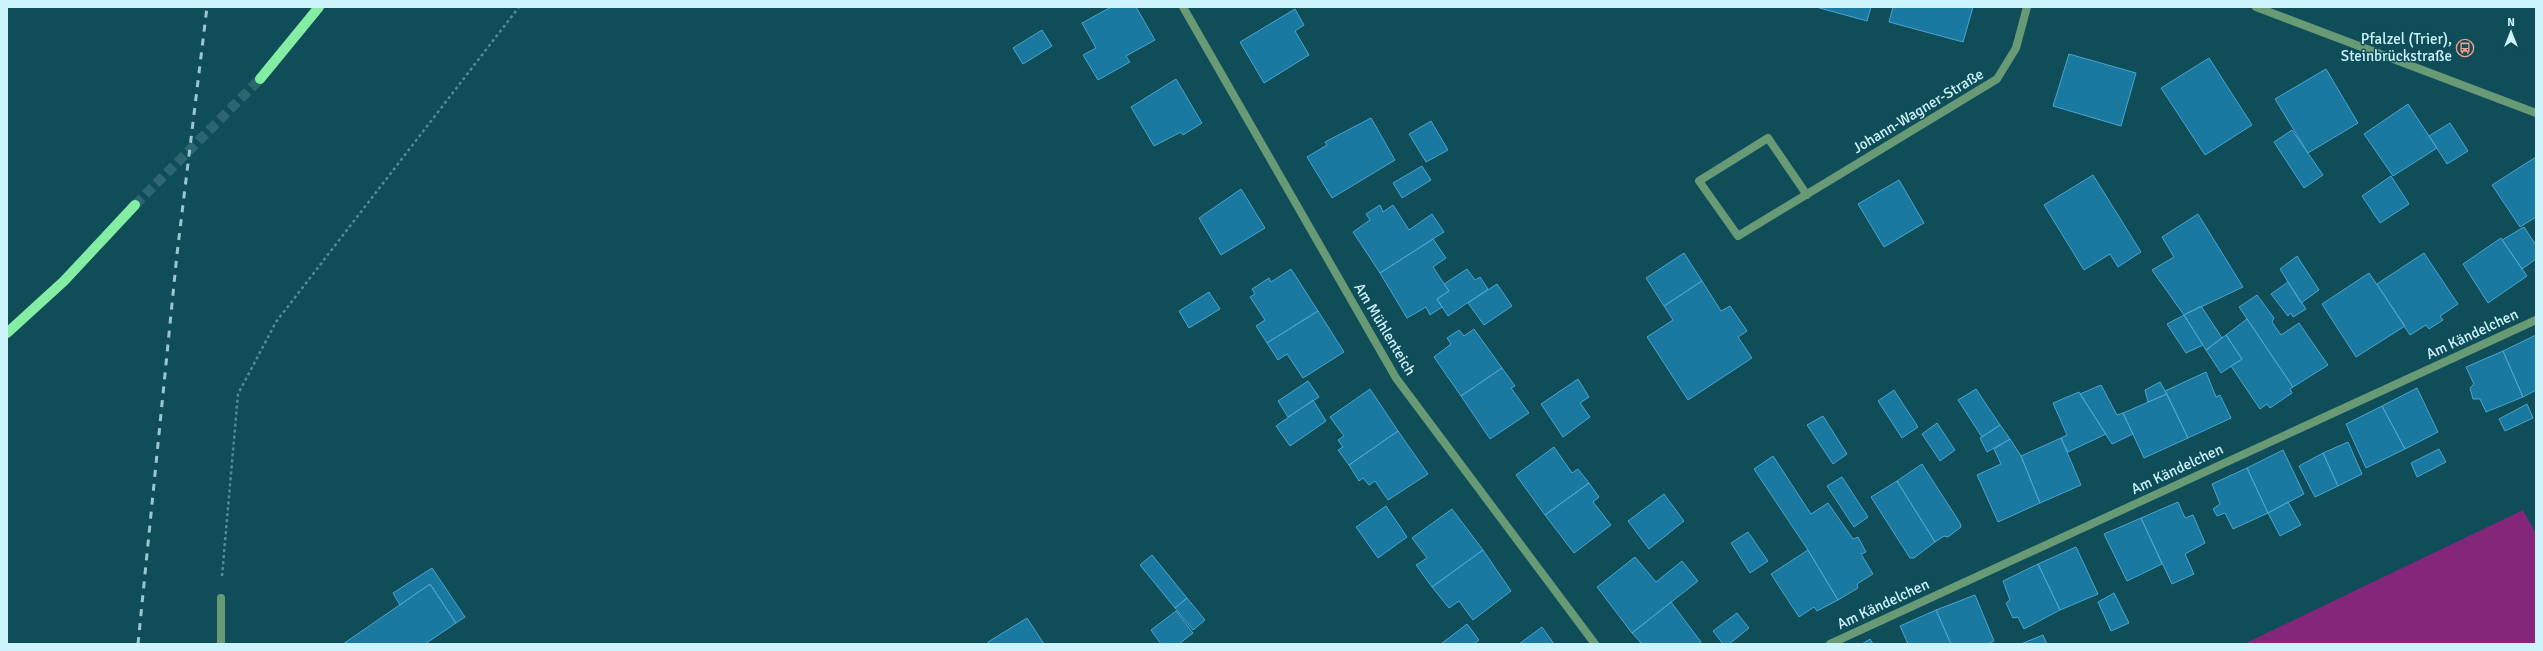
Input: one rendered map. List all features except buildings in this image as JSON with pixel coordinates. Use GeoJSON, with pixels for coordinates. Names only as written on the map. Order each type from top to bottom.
{"type":"FeatureCollection","features":[{"type":"Feature","properties":{"kind":"main road"},"geometry":{"type":"LineString","coordinates":[[260,79],[319,7]]}},
{"type":"Feature","properties":{"kind":"main road"},"geometry":{"type":"LineString","coordinates":[[7,333],[64,281],[135,206]]}},
{"type":"Feature","properties":{"kind":"street","name":"Am Mühlenteich"},"geometry":{"type":"LineString","coordinates":[[1183,7],[1396,378],[1594,644]]}},
{"type":"Feature","properties":{"kind":"street","name":"Johann-Wagner-Straße"},"geometry":{"type":"LineString","coordinates":[[1807,195],[1768,138],[1699,181],[1738,236],[1807,195],[1997,79],[2016,48],[2027,7]]}},
{"type":"Feature","properties":{"kind":"street"},"geometry":{"type":"LineString","coordinates":[[2256,7],[2536,113]]}},
{"type":"Feature","properties":{"kind":"street","name":"Am Kändelchen"},"geometry":{"type":"LineString","coordinates":[[1830,644],[2536,320]]}},
{"type":"Feature","properties":{"kind":"street"},"geometry":{"type":"LineString","coordinates":[[221,598],[221,644]]}},
{"type":"Feature","properties":{"kind":"path"},"geometry":{"type":"LineString","coordinates":[[221,598],[238,394],[276,322],[519,7]]}},
{"type":"Feature","properties":{"kind":"shaded area"},"geometry":{"type":"Polygon","coordinates":[[[2523,510],[2536,534],[2536,644],[2244,644],[2523,510]]]}},
{"type":"Feature","properties":{"kind":"tunnel"},"geometry":{"type":"LineString","coordinates":[[135,205],[260,79]]}},
{"type":"Feature","properties":{"kind":"railway"},"geometry":{"type":"LineString","coordinates":[[138,644],[177,254],[207,7]]}},
{"type":"Feature","properties":{"kind":"place","name":"Pfalzel (Trier), Steinbrückstraße"},"geometry":{"type":"Point","coordinates":[2465,48]}}]}
